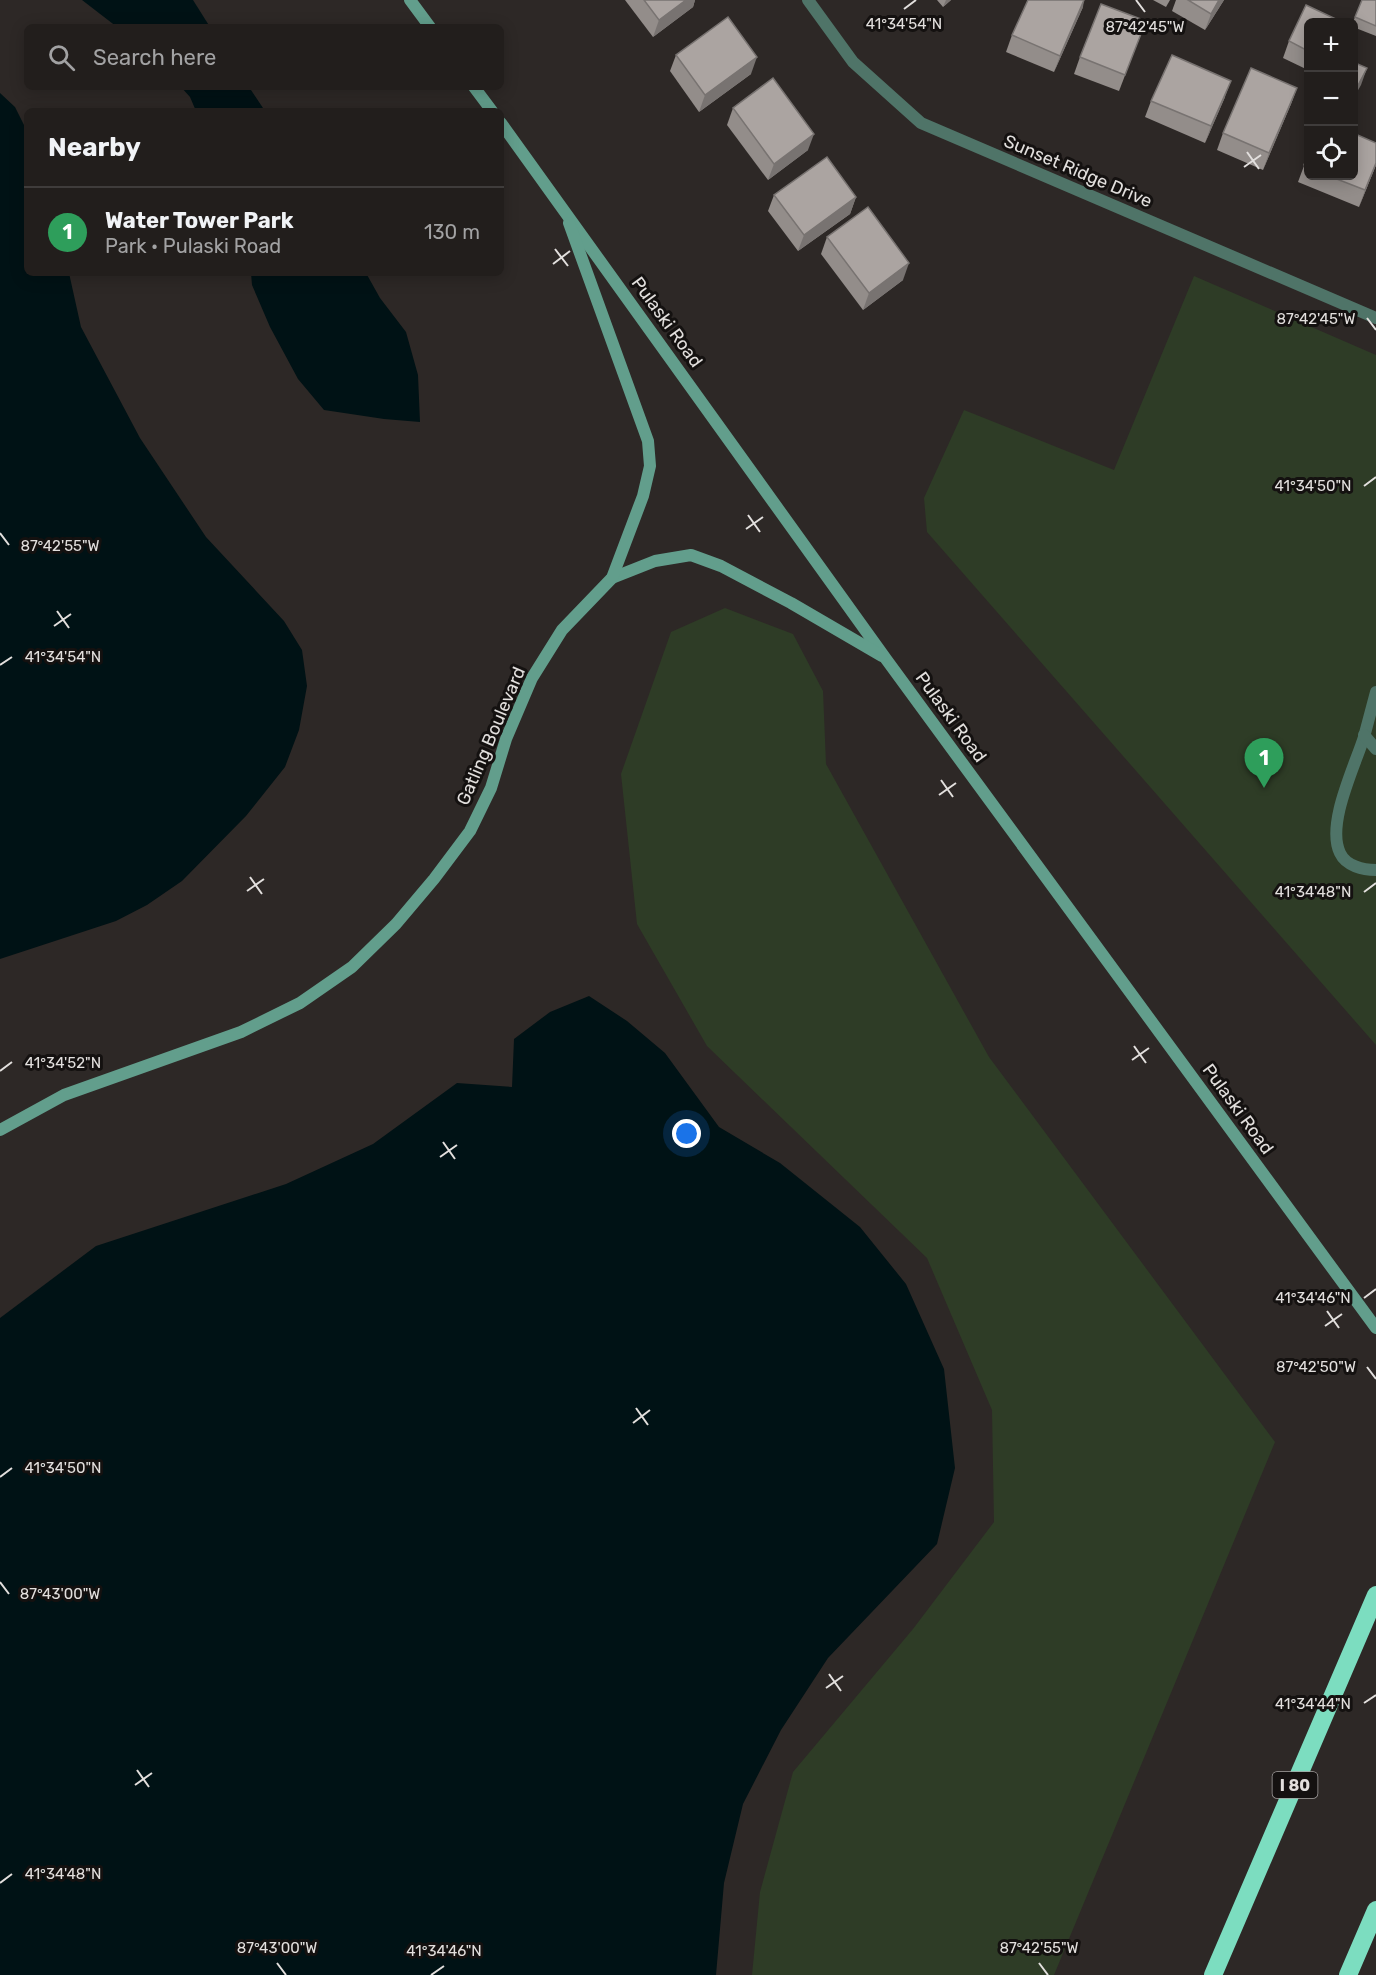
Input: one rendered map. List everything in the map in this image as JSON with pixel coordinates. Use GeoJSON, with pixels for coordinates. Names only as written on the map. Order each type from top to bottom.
{"type":"FeatureCollection","features":[{"type":"Feature","properties":{"kind":"highway","name":"I 80"},"geometry":{"type":"LineString","coordinates":[[1213,1975],[1376,1595]]}},
{"type":"Feature","properties":{"kind":"highway"},"geometry":{"type":"LineString","coordinates":[[1348,1975],[1376,1910]]}},
{"type":"Feature","properties":{"kind":"main road"},"geometry":{"type":"LineString","coordinates":[[410,0],[428,24]]}},
{"type":"Feature","properties":{"kind":"main road"},"geometry":{"type":"LineString","coordinates":[[476,90],[490,108]]}},
{"type":"Feature","properties":{"kind":"main road","name":"Pulaski Road"},"geometry":{"type":"LineString","coordinates":[[504,127],[886,659],[1376,1328]]}},
{"type":"Feature","properties":{"kind":"main road","name":"Gatling Boulevard"},"geometry":{"type":"LineString","coordinates":[[0,1130],[64,1095],[241,1032],[300,1003],[352,967],[396,924],[470,831],[491,788],[506,739],[532,678],[562,630],[612,578],[643,496],[650,466],[648,441],[563,208]]}},
{"type":"Feature","properties":{"kind":"main road","name":"Gatling Boulevard"},"geometry":{"type":"LineString","coordinates":[[612,578],[655,561],[691,555],[721,566],[791,603],[886,659]]}},
{"type":"Feature","properties":{"kind":"street","name":"Sunset Ridge Drive"},"geometry":{"type":"LineString","coordinates":[[808,0],[853,62],[921,123],[1376,318]]}},
{"type":"Feature","properties":{"kind":"street"},"geometry":{"type":"LineString","coordinates":[[1376,692],[1339,814],[1336,835],[1340,854],[1348,862],[1360,868],[1376,870]]}},
{"type":"Feature","properties":{"kind":"street"},"geometry":{"type":"LineString","coordinates":[[1364,735],[1376,749]]}},
{"type":"Feature","properties":{"kind":"green space"},"geometry":{"type":"Polygon","coordinates":[[[1194,276],[1376,355],[1376,1045],[927,532],[924,498],[964,410],[1114,470],[1194,276]]]}},
{"type":"Feature","properties":{"kind":"green space"},"geometry":{"type":"Polygon","coordinates":[[[725,608],[793,634],[823,691],[826,764],[989,1057],[1275,1442],[1054,1975],[752,1975],[760,1892],[793,1772],[913,1629],[994,1522],[992,1410],[927,1258],[707,1046],[637,924],[621,774],[671,632],[725,608]]]}},
{"type":"Feature","properties":{"kind":"shaded area"},"geometry":{"type":"Polygon","coordinates":[[[82,0],[193,0],[208,24],[113,24],[82,0]]]}},
{"type":"Feature","properties":{"kind":"shaded area"},"geometry":{"type":"Polygon","coordinates":[[[184,90],[251,90],[263,108],[195,108],[184,90]]]}},
{"type":"Feature","properties":{"kind":"shaded area"},"geometry":{"type":"Polygon","coordinates":[[[0,93],[15,107],[24,125],[24,276],[70,276],[81,327],[140,438],[206,537],[284,621],[302,650],[307,686],[299,730],[285,767],[246,816],[182,881],[147,905],[116,921],[0,959],[0,93]]]}},
{"type":"Feature","properties":{"kind":"shaded area"},"geometry":{"type":"Polygon","coordinates":[[[251,276],[368,276],[380,298],[406,332],[418,375],[420,422],[324,410],[298,379],[270,327],[252,285],[251,276]]]}},
{"type":"Feature","properties":{"kind":"shaded area"},"geometry":{"type":"Polygon","coordinates":[[[589,996],[627,1021],[665,1053],[719,1127],[780,1163],[860,1227],[906,1284],[944,1369],[955,1468],[937,1544],[828,1658],[781,1730],[743,1804],[724,1883],[716,1975],[0,1975],[0,1318],[96,1246],[286,1184],[373,1144],[457,1083],[512,1087],[514,1039],[550,1012],[589,996]]]}},
{"type":"Feature","properties":{"kind":"building"},"geometry":{"type":"Polygon","coordinates":[[[644,0],[686,0],[659,20],[644,0]]]}},
{"type":"Feature","properties":{"kind":"building"},"geometry":{"type":"Polygon","coordinates":[[[1028,0],[1084,0],[1060,56],[1012,35],[1028,0]]]}},
{"type":"Feature","properties":{"kind":"building"},"geometry":{"type":"Polygon","coordinates":[[[1188,0],[1219,0],[1211,14],[1188,0]]]}},
{"type":"Feature","properties":{"kind":"building"},"geometry":{"type":"Polygon","coordinates":[[[1362,0],[1376,0],[1376,26],[1355,17],[1362,0]]]}},
{"type":"Feature","properties":{"kind":"building"},"geometry":{"type":"Polygon","coordinates":[[[1101,4],[1146,21],[1125,75],[1080,57],[1101,4]]]}},
{"type":"Feature","properties":{"kind":"building"},"geometry":{"type":"Polygon","coordinates":[[[1306,5],[1334,18],[1304,18],[1304,49],[1289,41],[1306,5]]]}},
{"type":"Feature","properties":{"kind":"building"},"geometry":{"type":"Polygon","coordinates":[[[728,17],[757,57],[705,95],[676,55],[728,17]]]}},
{"type":"Feature","properties":{"kind":"building"},"geometry":{"type":"Polygon","coordinates":[[[1172,55],[1231,81],[1211,126],[1151,101],[1172,55]]]}},
{"type":"Feature","properties":{"kind":"building"},"geometry":{"type":"Polygon","coordinates":[[[1358,64],[1367,68],[1358,85],[1358,64]]]}},
{"type":"Feature","properties":{"kind":"building"},"geometry":{"type":"Polygon","coordinates":[[[1251,68],[1297,88],[1269,153],[1223,133],[1251,68]]]}},
{"type":"Feature","properties":{"kind":"building"},"geometry":{"type":"Polygon","coordinates":[[[773,78],[814,134],[774,164],[733,108],[773,78]]]}},
{"type":"Feature","properties":{"kind":"building"},"geometry":{"type":"Polygon","coordinates":[[[1358,135],[1376,143],[1376,163],[1365,190],[1339,180],[1358,180],[1358,135]]]}},
{"type":"Feature","properties":{"kind":"building"},"geometry":{"type":"Polygon","coordinates":[[[827,157],[856,197],[804,235],[774,195],[827,157]]]}},
{"type":"Feature","properties":{"kind":"building"},"geometry":{"type":"Polygon","coordinates":[[[868,207],[909,263],[869,293],[827,237],[868,207]]]}},
{"type":"Feature","properties":{"kind":"place","name":"Water Tower Park"},"geometry":{"type":"Point","coordinates":[1264,788]}}]}
